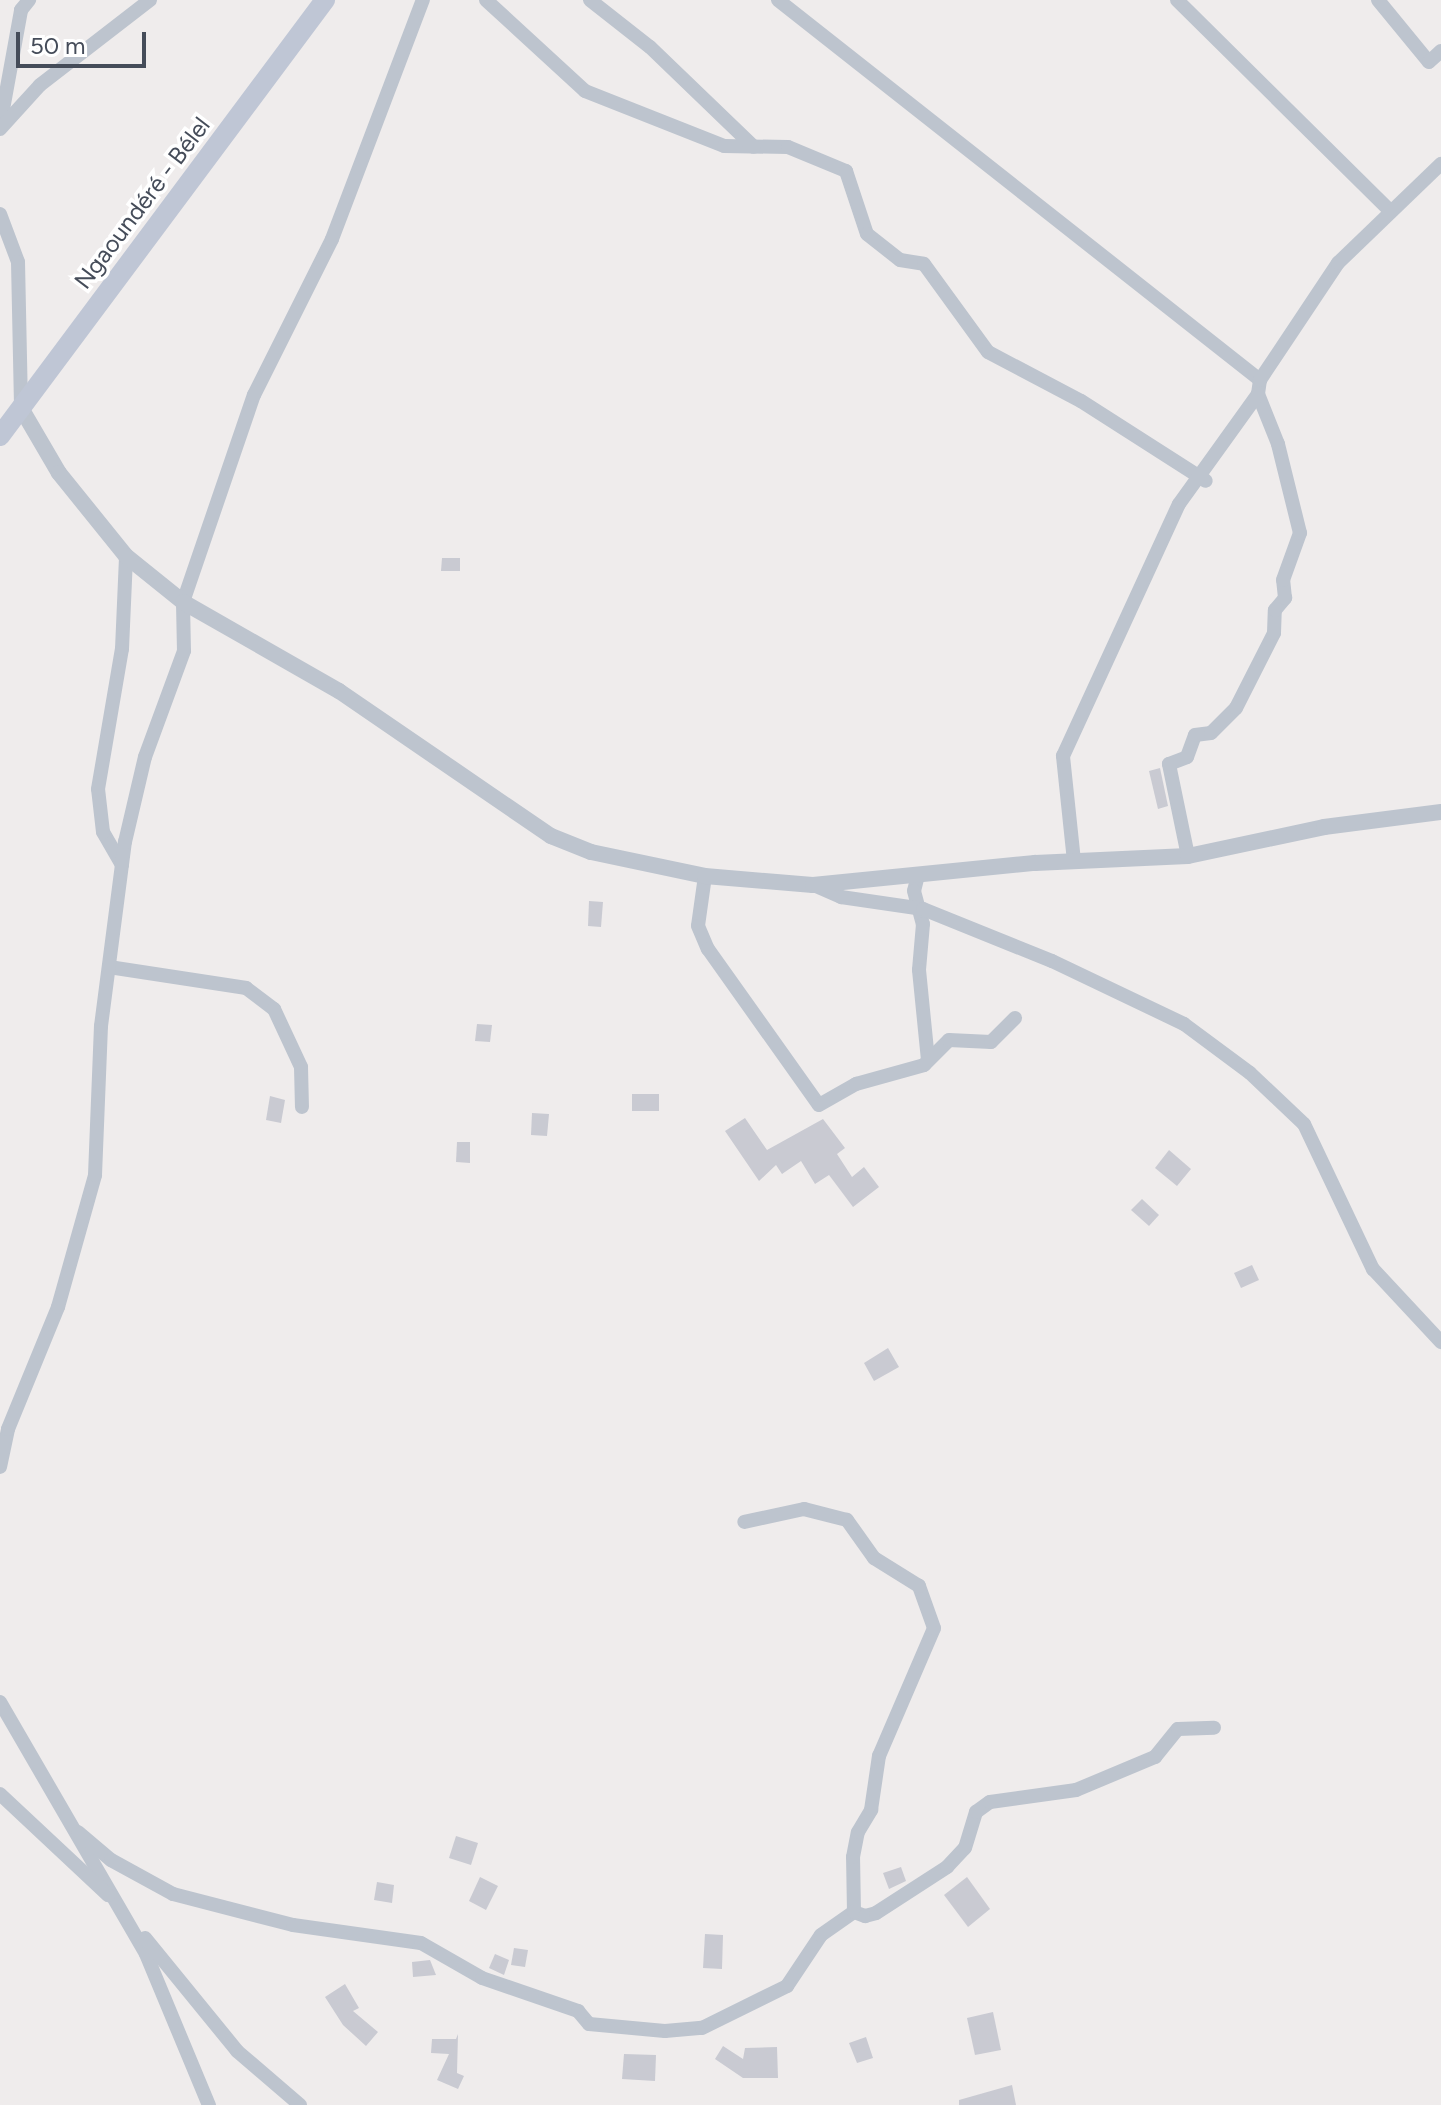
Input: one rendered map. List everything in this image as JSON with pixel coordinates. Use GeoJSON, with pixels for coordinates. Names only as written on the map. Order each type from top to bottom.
{"type":"FeatureCollection","features":[{"type":"Feature","properties":{"kind":"main road","name":"Ngaoundéré - Bélel"},"geometry":{"type":"LineString","coordinates":[[0,436],[325,0]]}},
{"type":"Feature","properties":{"kind":"street"},"geometry":{"type":"LineString","coordinates":[[0,127],[21,10],[29,0]]}},
{"type":"Feature","properties":{"kind":"street"},"geometry":{"type":"LineString","coordinates":[[0,127],[40,85],[150,0]]}},
{"type":"Feature","properties":{"kind":"street"},"geometry":{"type":"LineString","coordinates":[[0,1467],[8,1429],[58,1307],[95,1175],[109,967],[122,865],[145,757],[184,651],[183,602],[254,395],[332,239],[423,0]]}},
{"type":"Feature","properties":{"kind":"street"},"geometry":{"type":"LineString","coordinates":[[486,0],[585,91],[724,146],[788,147],[846,171],[867,234],[900,260],[924,264],[988,352],[1081,401],[1203,478]]}},
{"type":"Feature","properties":{"kind":"street"},"geometry":{"type":"LineString","coordinates":[[590,0],[650,47],[754,147]]}},
{"type":"Feature","properties":{"kind":"street"},"geometry":{"type":"LineString","coordinates":[[778,0],[1259,387],[1278,444],[1300,533],[1283,580],[1285,598],[1275,610],[1274,633],[1236,708],[1211,733],[1195,735],[1187,757],[1169,764],[1188,856]]}},
{"type":"Feature","properties":{"kind":"street"},"geometry":{"type":"LineString","coordinates":[[1177,0],[1390,211]]}},
{"type":"Feature","properties":{"kind":"street"},"geometry":{"type":"LineString","coordinates":[[1378,0],[1429,62],[1441,51]]}},
{"type":"Feature","properties":{"kind":"street"},"geometry":{"type":"LineString","coordinates":[[1074,861],[1063,756],[1179,504],[1203,478],[1338,263],[1441,164]]}},
{"type":"Feature","properties":{"kind":"street"},"geometry":{"type":"LineString","coordinates":[[0,214],[18,262],[21,408],[59,473],[126,556],[183,602],[339,691],[551,836],[591,852],[705,876],[813,885],[1074,861],[1188,856],[1324,827],[1441,812]]}},
{"type":"Feature","properties":{"kind":"street"},"geometry":{"type":"LineString","coordinates":[[122,865],[103,832],[98,789],[122,649],[126,556]]}},
{"type":"Feature","properties":{"kind":"street"},"geometry":{"type":"LineString","coordinates":[[918,875],[918,908],[923,924],[919,970],[928,1060]]}},
{"type":"Feature","properties":{"kind":"street"},"geometry":{"type":"LineString","coordinates":[[705,876],[698,926],[708,949],[819,1105],[839,1091],[914,1069],[949,1040],[991,1042],[1015,1018]]}},
{"type":"Feature","properties":{"kind":"street"},"geometry":{"type":"LineString","coordinates":[[813,885],[841,897],[918,908],[1113,988],[1184,1024],[1250,1073],[1304,1124],[1373,1269],[1441,1342]]}},
{"type":"Feature","properties":{"kind":"street"},"geometry":{"type":"LineString","coordinates":[[109,967],[246,988],[274,1009],[301,1067],[302,1107]]}},
{"type":"Feature","properties":{"kind":"street"},"geometry":{"type":"LineString","coordinates":[[744,1522],[804,1509],[847,1520],[874,1558],[919,1586],[932,1617],[931,1639],[905,1702],[888,1726],[871,1810],[858,1832],[851,1870],[854,1912]]}},
{"type":"Feature","properties":{"kind":"street"},"geometry":{"type":"LineString","coordinates":[[0,1702],[146,1954],[209,2105]]}},
{"type":"Feature","properties":{"kind":"street"},"geometry":{"type":"LineString","coordinates":[[854,1912],[865,1916],[876,1913],[947,1867],[965,1848],[976,1812],[990,1802],[1076,1790],[1155,1757],[1178,1729],[1214,1728]]}},
{"type":"Feature","properties":{"kind":"street"},"geometry":{"type":"LineString","coordinates":[[0,1794],[112,1898],[237,2051],[300,2105]]}},
{"type":"Feature","properties":{"kind":"street"},"geometry":{"type":"LineString","coordinates":[[78,1832],[111,1860],[173,1894],[293,1925],[421,1943],[482,1978],[578,2011],[589,2024],[618,2028],[702,2028],[757,2001],[787,1986],[821,1935],[854,1912]]}},
{"type":"Feature","properties":{"kind":"building"},"geometry":{"type":"Polygon","coordinates":[[[442,558],[460,558],[460,571],[441,571],[442,558]]]}},
{"type":"Feature","properties":{"kind":"building"},"geometry":{"type":"Polygon","coordinates":[[[1160,768],[1168,806],[1158,809],[1149,771],[1160,768]]]}},
{"type":"Feature","properties":{"kind":"building"},"geometry":{"type":"Polygon","coordinates":[[[589,901],[603,902],[601,927],[588,926],[589,901]]]}},
{"type":"Feature","properties":{"kind":"building"},"geometry":{"type":"Polygon","coordinates":[[[477,1024],[492,1025],[490,1042],[475,1041],[477,1024]]]}},
{"type":"Feature","properties":{"kind":"building"},"geometry":{"type":"Polygon","coordinates":[[[632,1094],[659,1094],[659,1111],[632,1111],[632,1094]]]}},
{"type":"Feature","properties":{"kind":"building"},"geometry":{"type":"Polygon","coordinates":[[[270,1096],[285,1100],[281,1123],[266,1120],[270,1096]]]}},
{"type":"Feature","properties":{"kind":"building"},"geometry":{"type":"Polygon","coordinates":[[[532,1113],[549,1114],[547,1136],[531,1135],[532,1113]]]}},
{"type":"Feature","properties":{"kind":"building"},"geometry":{"type":"Polygon","coordinates":[[[745,1118],[767,1150],[823,1119],[845,1148],[837,1154],[852,1177],[864,1167],[879,1187],[853,1207],[829,1175],[815,1184],[801,1161],[782,1174],[776,1165],[759,1181],[725,1131],[745,1118]]]}},
{"type":"Feature","properties":{"kind":"building"},"geometry":{"type":"Polygon","coordinates":[[[457,1142],[470,1142],[470,1163],[456,1162],[457,1142]]]}},
{"type":"Feature","properties":{"kind":"building"},"geometry":{"type":"Polygon","coordinates":[[[1169,1150],[1191,1169],[1177,1186],[1155,1168],[1169,1150]]]}},
{"type":"Feature","properties":{"kind":"building"},"geometry":{"type":"Polygon","coordinates":[[[1142,1199],[1159,1215],[1149,1226],[1131,1210],[1142,1199]]]}},
{"type":"Feature","properties":{"kind":"building"},"geometry":{"type":"Polygon","coordinates":[[[1252,1265],[1259,1280],[1241,1288],[1234,1273],[1252,1265]]]}},
{"type":"Feature","properties":{"kind":"building"},"geometry":{"type":"Polygon","coordinates":[[[888,1348],[899,1367],[874,1381],[864,1363],[888,1348]]]}},
{"type":"Feature","properties":{"kind":"building"},"geometry":{"type":"Polygon","coordinates":[[[456,1836],[478,1843],[471,1865],[449,1858],[456,1836]]]}},
{"type":"Feature","properties":{"kind":"building"},"geometry":{"type":"Polygon","coordinates":[[[901,1867],[906,1881],[889,1889],[883,1873],[901,1867]]]}},
{"type":"Feature","properties":{"kind":"building"},"geometry":{"type":"Polygon","coordinates":[[[480,1877],[498,1886],[486,1910],[469,1901],[480,1877]]]}},
{"type":"Feature","properties":{"kind":"building"},"geometry":{"type":"Polygon","coordinates":[[[967,1877],[990,1909],[968,1927],[944,1895],[967,1877]]]}},
{"type":"Feature","properties":{"kind":"building"},"geometry":{"type":"Polygon","coordinates":[[[377,1882],[394,1885],[392,1903],[374,1900],[377,1882]]]}},
{"type":"Feature","properties":{"kind":"building"},"geometry":{"type":"Polygon","coordinates":[[[705,1934],[723,1935],[722,1969],[703,1968],[705,1934]]]}},
{"type":"Feature","properties":{"kind":"building"},"geometry":{"type":"Polygon","coordinates":[[[514,1948],[528,1950],[525,1967],[511,1965],[514,1948]]]}},
{"type":"Feature","properties":{"kind":"building"},"geometry":{"type":"Polygon","coordinates":[[[495,1954],[509,1960],[504,1975],[489,1968],[495,1954]]]}},
{"type":"Feature","properties":{"kind":"building"},"geometry":{"type":"Polygon","coordinates":[[[430,1960],[436,1975],[413,1977],[412,1962],[430,1960]]]}},
{"type":"Feature","properties":{"kind":"building"},"geometry":{"type":"Polygon","coordinates":[[[345,1984],[359,2008],[353,2011],[378,2032],[366,2046],[343,2025],[325,1997],[345,1984]]]}},
{"type":"Feature","properties":{"kind":"building"},"geometry":{"type":"Polygon","coordinates":[[[993,2012],[1001,2050],[975,2055],[967,2018],[993,2012]]]}},
{"type":"Feature","properties":{"kind":"building"},"geometry":{"type":"Polygon","coordinates":[[[458,2034],[457,2073],[464,2076],[458,2089],[437,2080],[449,2054],[431,2053],[432,2039],[456,2039],[458,2034]]]}},
{"type":"Feature","properties":{"kind":"building"},"geometry":{"type":"Polygon","coordinates":[[[866,2037],[873,2058],[857,2063],[849,2043],[866,2037]]]}},
{"type":"Feature","properties":{"kind":"building"},"geometry":{"type":"Polygon","coordinates":[[[723,2046],[743,2059],[745,2048],[777,2047],[778,2078],[743,2078],[715,2059],[723,2046]]]}},
{"type":"Feature","properties":{"kind":"building"},"geometry":{"type":"Polygon","coordinates":[[[624,2054],[656,2055],[655,2081],[622,2079],[624,2054]]]}},
{"type":"Feature","properties":{"kind":"building"},"geometry":{"type":"Polygon","coordinates":[[[1012,2085],[1016,2105],[959,2105],[959,2100],[1012,2085]]]}}]}
